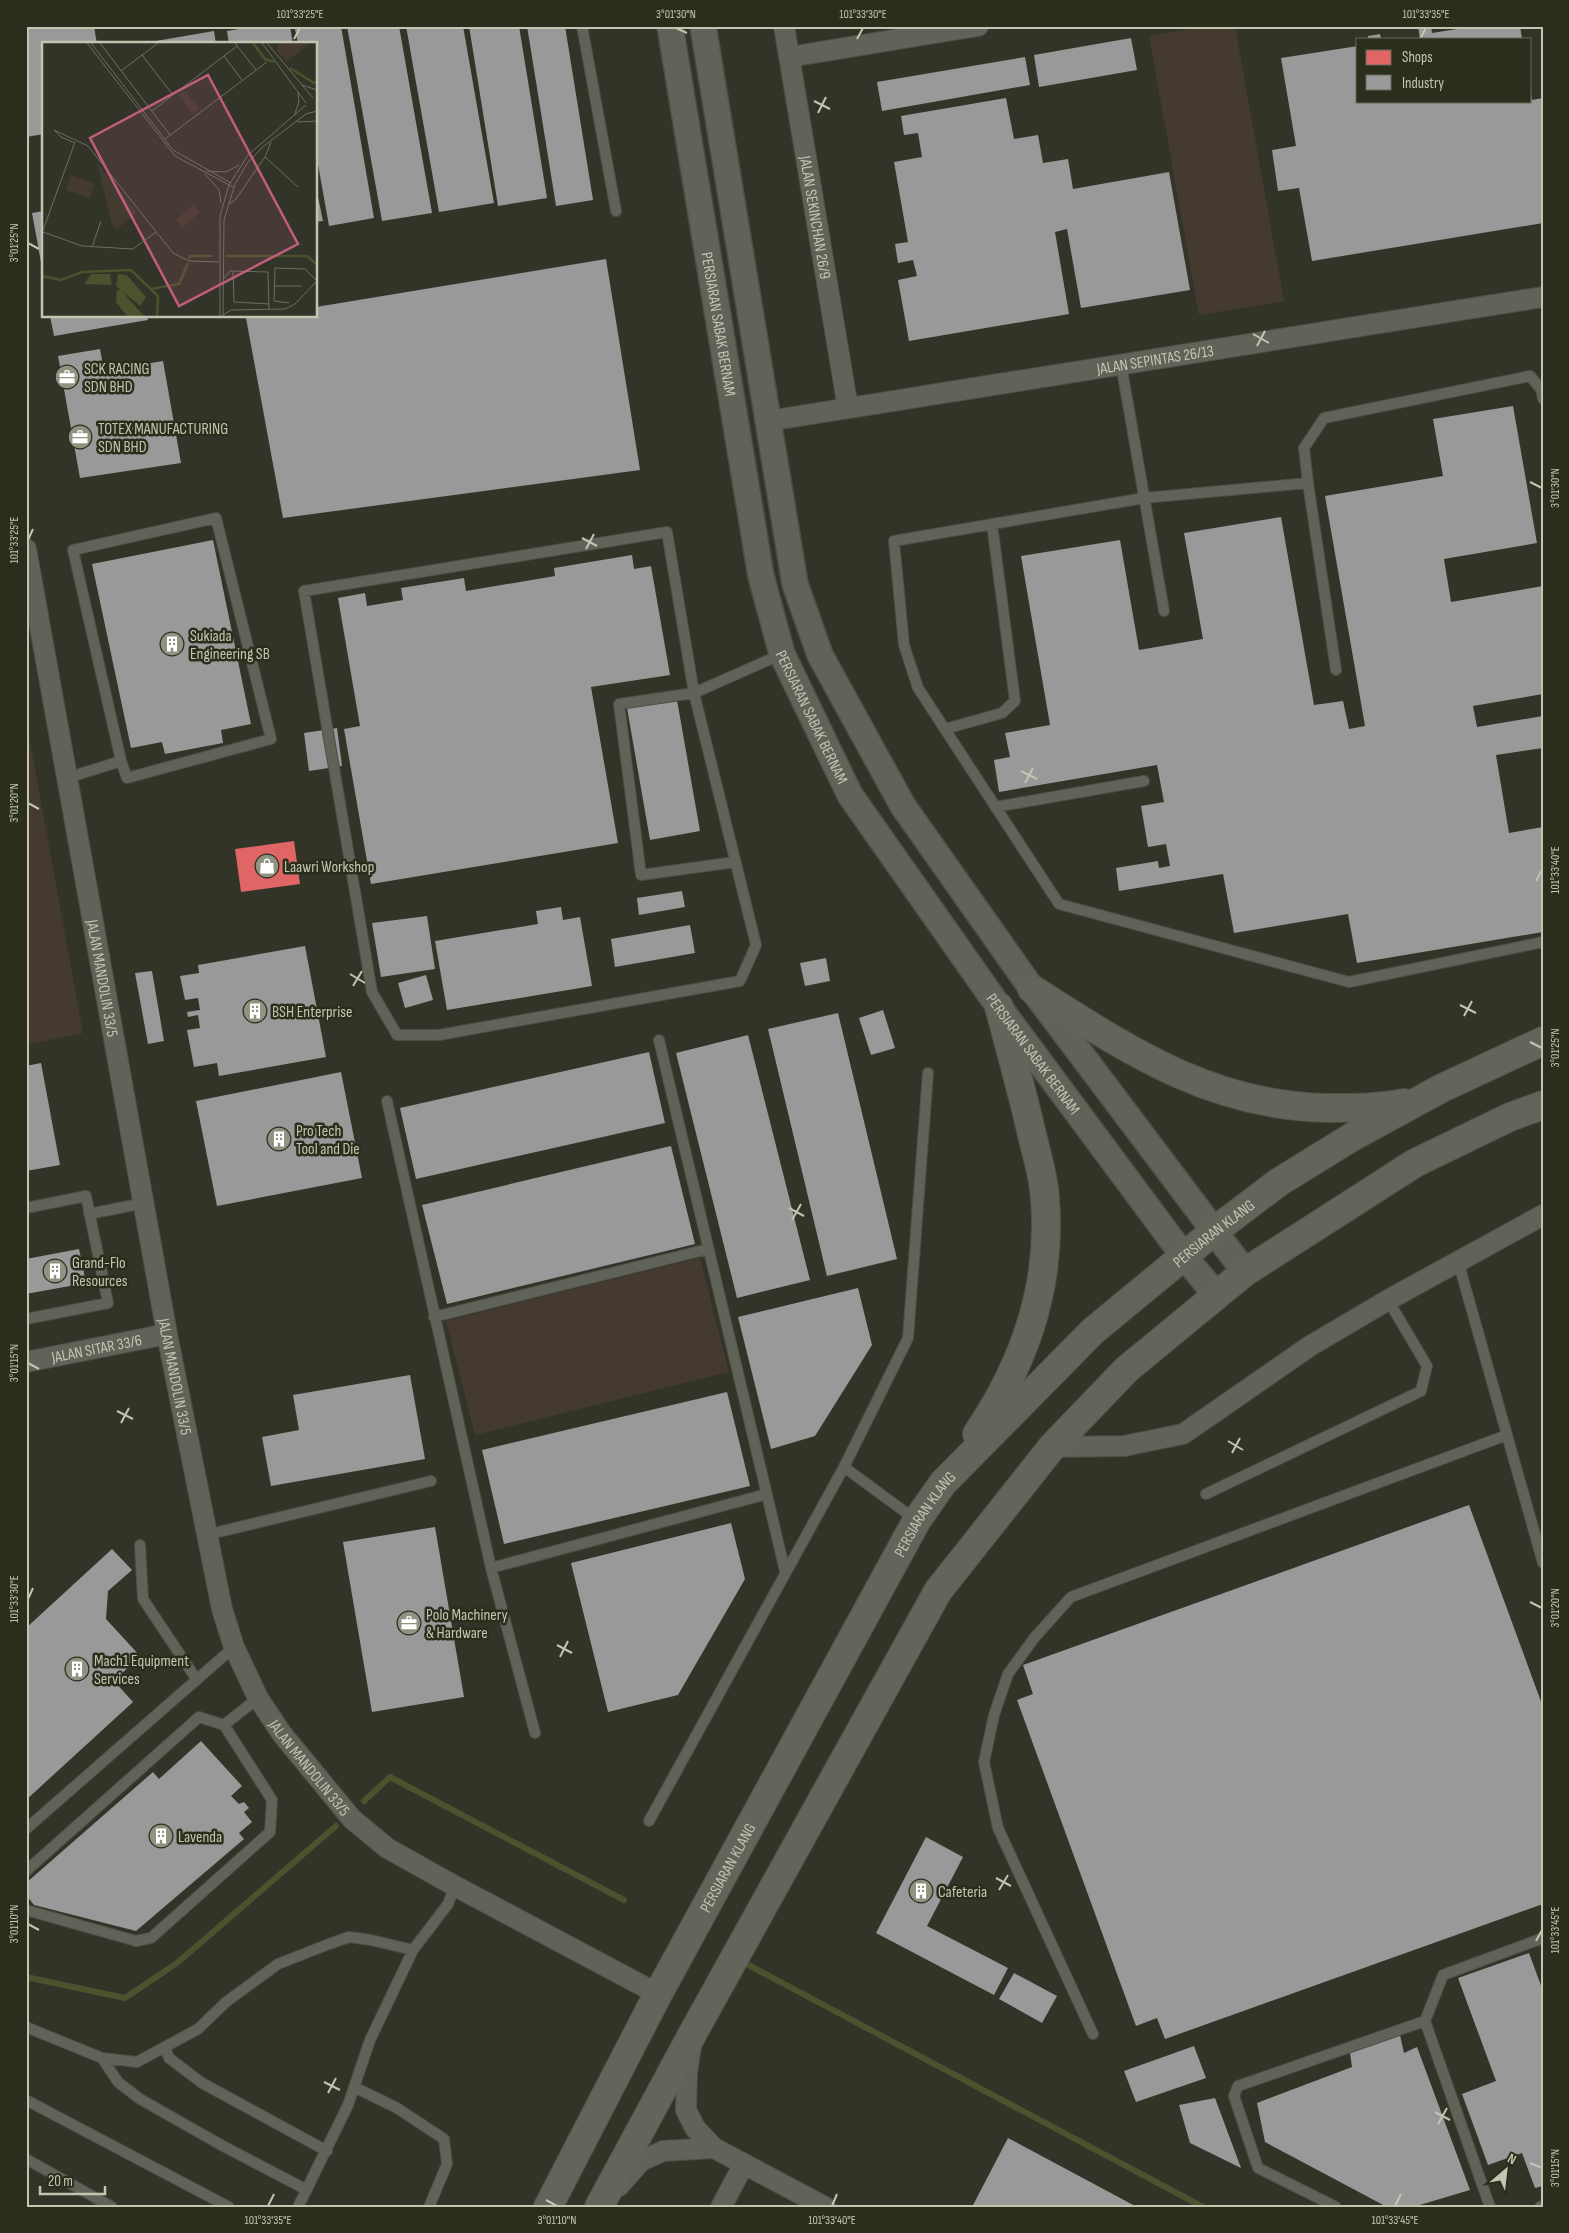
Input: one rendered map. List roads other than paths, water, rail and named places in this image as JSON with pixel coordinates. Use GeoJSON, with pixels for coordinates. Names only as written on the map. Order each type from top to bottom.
{"type":"FeatureCollection","features":[{"type":"Feature","properties":{"kind":"main road"},"geometry":{"type":"LineString","coordinates":[[1032,989],[1131,1051],[1175,1073],[1220,1092],[1266,1103],[1304,1108],[1371,1108],[1422,1100]]}},
{"type":"Feature","properties":{"kind":"main road"},"geometry":{"type":"LineString","coordinates":[[944,1483],[987,1419],[1012,1373],[1034,1322],[1047,1251],[1045,1197],[1025,1103],[999,1007]]}},
{"type":"Feature","properties":{"kind":"main road","name":"PERSIARAN KLANG"},"geometry":{"type":"LineString","coordinates":[[548,2207],[658,1994],[917,1520],[944,1483],[1093,1331],[1184,1255],[1279,1182],[1352,1137],[1422,1100],[1543,1041]]}},
{"type":"Feature","properties":{"kind":"main road"},"geometry":{"type":"LineString","coordinates":[[600,2207],[694,2031],[938,1591],[1052,1447],[1127,1369],[1245,1272],[1414,1163],[1510,1117],[1543,1104]]}},
{"type":"Feature","properties":{"kind":"street","name":"PERSIARAN SABAK BERNAM"},"geometry":{"type":"LineString","coordinates":[[670,26],[761,576],[782,654],[850,795],[999,1007],[1184,1255],[1217,1296]]}},
{"type":"Feature","properties":{"kind":"street","name":"PERSIARAN SABAK BERNAM"},"geometry":{"type":"LineString","coordinates":[[703,26],[795,584],[820,655],[903,806],[1032,989],[1213,1232],[1245,1272]]}},
{"type":"Feature","properties":{"kind":"street","name":"JALAN SEKINCHAN 26/9"},"geometry":{"type":"LineString","coordinates":[[784,26],[848,408]]}},
{"type":"Feature","properties":{"kind":"street"},"geometry":{"type":"LineString","coordinates":[[790,57],[923,31],[978,26]]}},
{"type":"Feature","properties":{"kind":"street","name":"JALAN SEPINTAS 26/13"},"geometry":{"type":"LineString","coordinates":[[768,420],[1543,297]]}},
{"type":"Feature","properties":{"kind":"street","name":"JALAN MANDOLIN 33/5"},"geometry":{"type":"LineString","coordinates":[[26,549],[167,1334],[222,1610],[234,1647],[258,1698],[293,1748],[352,1819],[387,1848],[658,1994]]}},
{"type":"Feature","properties":{"kind":"street"},"geometry":{"type":"LineString","coordinates":[[1052,1447],[1124,1446],[1183,1434],[1310,1346],[1388,1300],[1543,1216]]}},
{"type":"Feature","properties":{"kind":"street","name":"JALAN SITAR 33/6"},"geometry":{"type":"LineString","coordinates":[[26,1362],[167,1334]]}},
{"type":"Feature","properties":{"kind":"street"},"geometry":{"type":"LineString","coordinates":[[694,2031],[687,2073],[686,2110],[695,2128],[714,2148],[825,2207]]}},
{"type":"Feature","properties":{"kind":"street"},"geometry":{"type":"LineString","coordinates":[[600,2207],[641,2161],[663,2151],[714,2148]]}},
{"type":"Feature","properties":{"kind":"street"},"geometry":{"type":"LineString","coordinates":[[721,2207],[744,2164]]}},
{"type":"Feature","properties":{"kind":"lane"},"geometry":{"type":"LineString","coordinates":[[582,26],[616,211]]}},
{"type":"Feature","properties":{"kind":"lane"},"geometry":{"type":"LineString","coordinates":[[1121,364],[1164,611]]}},
{"type":"Feature","properties":{"kind":"lane"},"geometry":{"type":"LineString","coordinates":[[1336,670],[1304,448],[1324,418],[1530,376],[1541,389],[1543,399]]}},
{"type":"Feature","properties":{"kind":"lane"},"geometry":{"type":"LineString","coordinates":[[1308,483],[1144,498],[894,541],[904,645],[918,688],[1059,904],[1349,982],[1543,942]]}},
{"type":"Feature","properties":{"kind":"lane"},"geometry":{"type":"LineString","coordinates":[[216,518],[271,739],[127,778],[121,761],[73,550],[216,518]]}},
{"type":"Feature","properties":{"kind":"lane"},"geometry":{"type":"LineString","coordinates":[[945,729],[1002,713],[1015,701],[992,524]]}},
{"type":"Feature","properties":{"kind":"lane"},"geometry":{"type":"LineString","coordinates":[[667,532],[694,693],[734,862],[756,945],[740,981],[440,1035],[397,1035],[372,992],[304,591],[667,532]]}},
{"type":"Feature","properties":{"kind":"lane"},"geometry":{"type":"LineString","coordinates":[[734,862],[641,875],[619,704],[694,693],[782,654]]}},
{"type":"Feature","properties":{"kind":"lane"},"geometry":{"type":"LineString","coordinates":[[67,778],[121,761]]}},
{"type":"Feature","properties":{"kind":"lane"},"geometry":{"type":"LineString","coordinates":[[995,806],[1144,781]]}},
{"type":"Feature","properties":{"kind":"lane"},"geometry":{"type":"LineString","coordinates":[[659,1040],[785,1572]]}},
{"type":"Feature","properties":{"kind":"lane"},"geometry":{"type":"LineString","coordinates":[[649,1821],[844,1468],[908,1338],[928,1073]]}},
{"type":"Feature","properties":{"kind":"lane"},"geometry":{"type":"LineString","coordinates":[[387,1101],[491,1568],[535,1733]]}},
{"type":"Feature","properties":{"kind":"lane"},"geometry":{"type":"LineString","coordinates":[[26,1208],[86,1196],[108,1303],[26,1319]]}},
{"type":"Feature","properties":{"kind":"lane"},"geometry":{"type":"LineString","coordinates":[[89,1214],[144,1203]]}},
{"type":"Feature","properties":{"kind":"lane"},"geometry":{"type":"LineString","coordinates":[[434,1317],[708,1249]]}},
{"type":"Feature","properties":{"kind":"lane"},"geometry":{"type":"LineString","coordinates":[[1458,1261],[1543,1563]]}},
{"type":"Feature","properties":{"kind":"lane"},"geometry":{"type":"LineString","coordinates":[[1206,1494],[1420,1391],[1428,1366],[1388,1300]]}},
{"type":"Feature","properties":{"kind":"lane"},"geometry":{"type":"LineString","coordinates":[[1093,2034],[998,1828],[984,1762],[994,1716],[1008,1674],[1035,1637],[1071,1597],[1507,1435]]}},
{"type":"Feature","properties":{"kind":"lane"},"geometry":{"type":"LineString","coordinates":[[844,1468],[917,1520]]}},
{"type":"Feature","properties":{"kind":"lane"},"geometry":{"type":"LineString","coordinates":[[206,1535],[431,1481]]}},
{"type":"Feature","properties":{"kind":"lane"},"geometry":{"type":"LineString","coordinates":[[491,1568],[767,1494]]}},
{"type":"Feature","properties":{"kind":"lane"},"geometry":{"type":"LineString","coordinates":[[140,1545],[143,1599],[197,1680]]}},
{"type":"Feature","properties":{"kind":"lane"},"geometry":{"type":"LineString","coordinates":[[26,1830],[234,1647]]}},
{"type":"Feature","properties":{"kind":"lane"},"geometry":{"type":"LineString","coordinates":[[224,1725],[258,1698]]}},
{"type":"Feature","properties":{"kind":"lane"},"geometry":{"type":"LineString","coordinates":[[26,1871],[199,1716],[224,1725],[272,1800],[270,1832],[151,1938],[136,1941],[26,1910]]}},
{"type":"Feature","properties":{"kind":"lane"},"geometry":{"type":"LineString","coordinates":[[298,2207],[327,2151],[354,2087],[370,2040],[413,1950],[448,1904],[455,1886]]}},
{"type":"Feature","properties":{"kind":"lane"},"geometry":{"type":"LineString","coordinates":[[26,2027],[102,2058],[137,2062],[198,2029],[226,2002],[278,1964],[349,1937],[413,1950]]}},
{"type":"Feature","properties":{"kind":"lane"},"geometry":{"type":"LineString","coordinates":[[1490,2207],[1425,2021],[1443,1975],[1543,1938]]}},
{"type":"Feature","properties":{"kind":"lane"},"geometry":{"type":"LineString","coordinates":[[1336,2207],[1258,2168],[1234,2096],[1238,2086],[1425,2021]]}},
{"type":"Feature","properties":{"kind":"lane"},"geometry":{"type":"LineString","coordinates":[[165,2047],[168,2058],[202,2083],[327,2151]]}},
{"type":"Feature","properties":{"kind":"lane"},"geometry":{"type":"LineString","coordinates":[[102,2058],[118,2082],[140,2099],[307,2190]]}},
{"type":"Feature","properties":{"kind":"lane"},"geometry":{"type":"LineString","coordinates":[[354,2087],[397,2108],[444,2139],[447,2164],[429,2207]]}},
{"type":"Feature","properties":{"kind":"lane"},"geometry":{"type":"LineString","coordinates":[[26,2100],[229,2207]]}},
{"type":"Feature","properties":{"kind":"lane"},"geometry":{"type":"LineString","coordinates":[[26,2159],[112,2207]]}},
{"type":"Feature","properties":{"kind":"waterway"},"geometry":{"type":"LineString","coordinates":[[364,1801],[390,1777],[624,1900]]}},
{"type":"Feature","properties":{"kind":"waterway"},"geometry":{"type":"LineString","coordinates":[[26,1977],[125,1998],[177,1963],[336,1826]]}},
{"type":"Feature","properties":{"kind":"waterway"},"geometry":{"type":"LineString","coordinates":[[741,1961],[1203,2207]]}},
{"type":"Feature","properties":{"kind":"place","name":"SCK RACING SDN BHD"},"geometry":{"type":"Point","coordinates":[67,377]}},
{"type":"Feature","properties":{"kind":"place","name":"TOTEX MANUFACTURING SDN BHD"},"geometry":{"type":"Point","coordinates":[80,437]}},
{"type":"Feature","properties":{"kind":"place","name":"Sukiada Engineering SB"},"geometry":{"type":"Point","coordinates":[172,644]}},
{"type":"Feature","properties":{"kind":"place","name":"Laawri Workshop"},"geometry":{"type":"Point","coordinates":[267,866]}},
{"type":"Feature","properties":{"kind":"place","name":"BSH Enterprise"},"geometry":{"type":"Point","coordinates":[255,1011]}},
{"type":"Feature","properties":{"kind":"place","name":"Pro Tech Tool and Die"},"geometry":{"type":"Point","coordinates":[279,1139]}},
{"type":"Feature","properties":{"kind":"place","name":"Grand-Flo Resources"},"geometry":{"type":"Point","coordinates":[55,1271]}},
{"type":"Feature","properties":{"kind":"place","name":"Polo Machinery & Hardware"},"geometry":{"type":"Point","coordinates":[409,1623]}},
{"type":"Feature","properties":{"kind":"place","name":"Mach1 Equipment Services"},"geometry":{"type":"Point","coordinates":[77,1669]}},
{"type":"Feature","properties":{"kind":"place","name":"Lavenda"},"geometry":{"type":"Point","coordinates":[161,1836]}},
{"type":"Feature","properties":{"kind":"place","name":"Cafeteria"},"geometry":{"type":"Point","coordinates":[921,1891]}}]}
